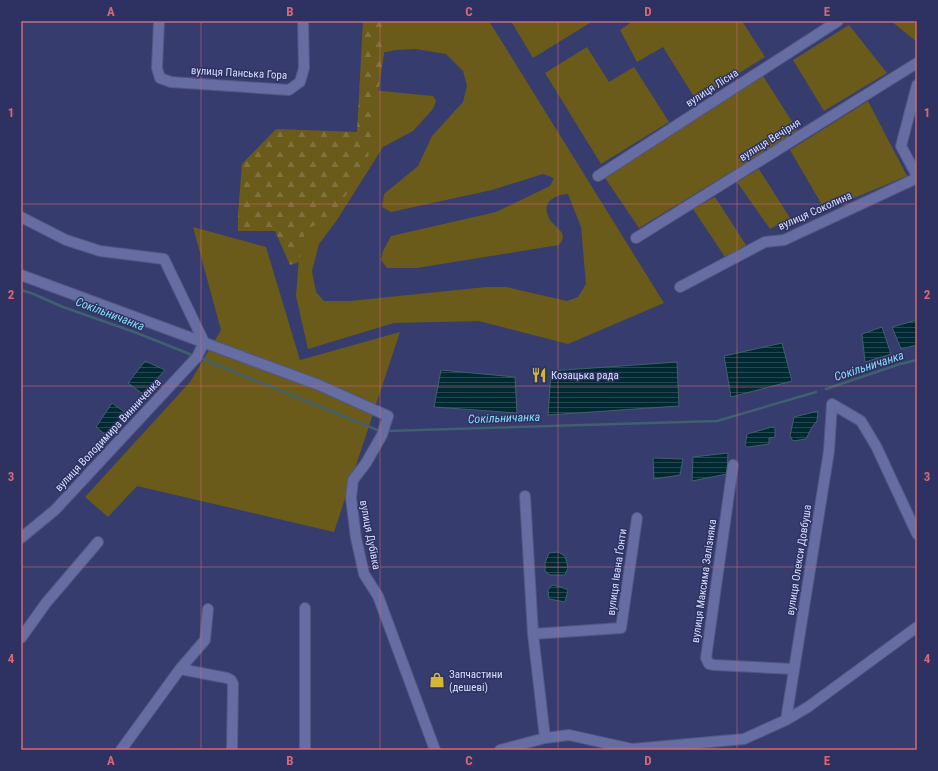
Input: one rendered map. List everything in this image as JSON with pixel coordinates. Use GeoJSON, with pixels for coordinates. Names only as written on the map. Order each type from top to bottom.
{"type":"FeatureCollection","features":[{"type":"Feature","properties":{"kind":"street","name":"вулиця Панська Гора"},"geometry":{"type":"LineString","coordinates":[[159,21],[158,68],[160,78],[171,82],[289,90],[300,82],[304,68],[303,21]]}},
{"type":"Feature","properties":{"kind":"street","name":"вулиця Лісна"},"geometry":{"type":"LineString","coordinates":[[598,176],[838,21]]}},
{"type":"Feature","properties":{"kind":"street","name":"вулиця Вечірня"},"geometry":{"type":"LineString","coordinates":[[636,238],[917,63]]}},
{"type":"Feature","properties":{"kind":"street"},"geometry":{"type":"LineString","coordinates":[[917,85],[901,146],[917,177]]}},
{"type":"Feature","properties":{"kind":"street","name":"вулиця Соколина"},"geometry":{"type":"LineString","coordinates":[[680,287],[765,242],[784,240],[917,177]]}},
{"type":"Feature","properties":{"kind":"street"},"geometry":{"type":"LineString","coordinates":[[21,217],[66,240],[100,251],[164,259],[204,342]]}},
{"type":"Feature","properties":{"kind":"street"},"geometry":{"type":"LineString","coordinates":[[21,275],[204,342]]}},
{"type":"Feature","properties":{"kind":"street","name":"вулиця Дубівка"},"geometry":{"type":"LineString","coordinates":[[204,342],[319,385],[388,416],[383,433],[366,463],[353,480],[351,498],[356,538],[364,574],[378,596],[435,750]]}},
{"type":"Feature","properties":{"kind":"street","name":"вулиця Володимира Винниченка"},"geometry":{"type":"LineString","coordinates":[[21,538],[55,510],[108,454],[197,357],[204,342]]}},
{"type":"Feature","properties":{"kind":"street","name":"вулиця Олекси Довбуша"},"geometry":{"type":"LineString","coordinates":[[786,720],[829,451],[832,404],[861,421],[876,446],[917,534]]}},
{"type":"Feature","properties":{"kind":"street","name":"вулиця Максима Залізняка"},"geometry":{"type":"LineString","coordinates":[[733,465],[706,658],[709,664],[715,665],[793,669]]}},
{"type":"Feature","properties":{"kind":"street"},"geometry":{"type":"LineString","coordinates":[[525,496],[533,634],[545,738]]}},
{"type":"Feature","properties":{"kind":"street","name":"вулиця Івана Ґонти"},"geometry":{"type":"LineString","coordinates":[[533,634],[621,628],[637,518]]}},
{"type":"Feature","properties":{"kind":"street"},"geometry":{"type":"LineString","coordinates":[[21,638],[46,603],[98,542]]}},
{"type":"Feature","properties":{"kind":"street"},"geometry":{"type":"LineString","coordinates":[[305,608],[305,750]]}},
{"type":"Feature","properties":{"kind":"street"},"geometry":{"type":"LineString","coordinates":[[121,750],[180,669],[205,640],[208,609]]}},
{"type":"Feature","properties":{"kind":"street"},"geometry":{"type":"LineString","coordinates":[[500,750],[545,738],[570,735],[633,750],[744,739],[786,720],[808,707],[917,627]]}},
{"type":"Feature","properties":{"kind":"street"},"geometry":{"type":"LineString","coordinates":[[180,669],[231,680],[233,684],[232,750]]}},
{"type":"Feature","properties":{"kind":"green space"},"geometry":{"type":"Polygon","coordinates":[[[363,21],[389,21],[368,158],[333,217],[305,230],[299,262],[290,265],[275,231],[238,231],[242,164],[276,129],[357,132],[363,21]]]}},
{"type":"Feature","properties":{"kind":"green space"},"geometry":{"type":"Polygon","coordinates":[[[371,21],[489,21],[664,303],[568,344],[479,321],[394,323],[308,349],[296,296],[300,243],[324,178],[359,138],[371,21]],[[416,49],[396,50],[381,53],[371,90],[433,96],[436,101],[433,109],[413,131],[383,147],[337,220],[319,244],[312,271],[316,292],[324,301],[350,301],[486,287],[506,287],[567,301],[578,297],[586,284],[581,227],[568,194],[558,196],[550,200],[547,208],[550,220],[559,229],[563,236],[559,245],[417,268],[387,268],[381,260],[383,251],[391,236],[496,212],[550,186],[554,178],[543,174],[492,190],[391,212],[382,207],[384,194],[418,166],[432,136],[463,102],[467,86],[463,71],[446,54],[416,49]]]}},
{"type":"Feature","properties":{"kind":"green space"},"geometry":{"type":"Polygon","coordinates":[[[511,21],[593,21],[533,58],[511,21]]]}},
{"type":"Feature","properties":{"kind":"green space"},"geometry":{"type":"Polygon","coordinates":[[[633,21],[742,21],[765,57],[696,100],[663,47],[637,62],[620,30],[633,21]]]}},
{"type":"Feature","properties":{"kind":"green space"},"geometry":{"type":"Polygon","coordinates":[[[891,21],[917,21],[917,42],[891,21]]]}},
{"type":"Feature","properties":{"kind":"green space"},"geometry":{"type":"Polygon","coordinates":[[[849,25],[887,73],[824,111],[793,60],[849,25]]]}},
{"type":"Feature","properties":{"kind":"green space"},"geometry":{"type":"Polygon","coordinates":[[[587,47],[609,82],[634,67],[669,122],[601,164],[545,73],[587,47]]]}},
{"type":"Feature","properties":{"kind":"green space"},"geometry":{"type":"Polygon","coordinates":[[[763,76],[798,131],[639,228],[605,178],[763,76]]]}},
{"type":"Feature","properties":{"kind":"green space"},"geometry":{"type":"Polygon","coordinates":[[[868,101],[907,176],[825,210],[790,150],[868,101]]]}},
{"type":"Feature","properties":{"kind":"green space"},"geometry":{"type":"Polygon","coordinates":[[[759,169],[790,218],[770,229],[737,182],[759,169]]]}},
{"type":"Feature","properties":{"kind":"green space"},"geometry":{"type":"Polygon","coordinates":[[[715,197],[746,245],[725,257],[693,209],[715,197]]]}},
{"type":"Feature","properties":{"kind":"green space"},"geometry":{"type":"Polygon","coordinates":[[[193,227],[266,247],[300,360],[400,332],[334,532],[137,486],[108,517],[85,497],[190,382],[221,330],[193,227]]]}},
{"type":"Feature","properties":{"kind":"shaded area"},"geometry":{"type":"Polygon","coordinates":[[[917,320],[917,345],[901,349],[892,327],[917,320]]]}},
{"type":"Feature","properties":{"kind":"shaded area"},"geometry":{"type":"Polygon","coordinates":[[[882,327],[891,354],[865,362],[862,334],[882,327]]]}},
{"type":"Feature","properties":{"kind":"shaded area"},"geometry":{"type":"Polygon","coordinates":[[[782,343],[792,381],[731,397],[724,356],[782,343]]]}},
{"type":"Feature","properties":{"kind":"shaded area"},"geometry":{"type":"Polygon","coordinates":[[[145,361],[165,370],[143,394],[128,383],[145,361]]]}},
{"type":"Feature","properties":{"kind":"shaded area"},"geometry":{"type":"Polygon","coordinates":[[[677,362],[679,406],[548,415],[551,371],[677,362]]]}},
{"type":"Feature","properties":{"kind":"shaded area"},"geometry":{"type":"Polygon","coordinates":[[[441,370],[515,377],[517,413],[434,407],[441,370]]]}},
{"type":"Feature","properties":{"kind":"shaded area"},"geometry":{"type":"Polygon","coordinates":[[[112,403],[126,413],[107,436],[96,427],[112,403]]]}},
{"type":"Feature","properties":{"kind":"shaded area"},"geometry":{"type":"Polygon","coordinates":[[[818,411],[817,421],[806,439],[793,441],[790,436],[794,417],[818,411]]]}},
{"type":"Feature","properties":{"kind":"shaded area"},"geometry":{"type":"Polygon","coordinates":[[[772,427],[775,428],[775,437],[769,438],[769,444],[748,447],[745,446],[747,434],[772,427]]]}},
{"type":"Feature","properties":{"kind":"shaded area"},"geometry":{"type":"Polygon","coordinates":[[[728,453],[727,474],[692,481],[693,457],[728,453]]]}},
{"type":"Feature","properties":{"kind":"shaded area"},"geometry":{"type":"Polygon","coordinates":[[[653,458],[683,459],[680,475],[654,479],[653,458]]]}},
{"type":"Feature","properties":{"kind":"shaded area"},"geometry":{"type":"Polygon","coordinates":[[[558,552],[565,556],[568,568],[565,575],[550,575],[545,571],[545,563],[549,553],[558,552]]]}},
{"type":"Feature","properties":{"kind":"shaded area"},"geometry":{"type":"Polygon","coordinates":[[[552,585],[568,590],[565,602],[549,599],[548,590],[552,585]]]}},
{"type":"Feature","properties":{"kind":"waterway","name":"Сокільничанка"},"geometry":{"type":"LineString","coordinates":[[21,290],[192,355]]}},
{"type":"Feature","properties":{"kind":"waterway","name":"Сокільничанка"},"geometry":{"type":"LineString","coordinates":[[203,359],[380,431]]}},
{"type":"Feature","properties":{"kind":"waterway","name":"Сокільничанка"},"geometry":{"type":"LineString","coordinates":[[826,389],[900,364],[917,360]]}},
{"type":"Feature","properties":{"kind":"waterway","name":"Сокільничанка"},"geometry":{"type":"LineString","coordinates":[[387,431],[717,421],[816,392]]}},
{"type":"Feature","properties":{"kind":"place","name":"Козацька рада"},"geometry":{"type":"Point","coordinates":[539,375]}},
{"type":"Feature","properties":{"kind":"place","name":"Запчастини (дешеві)"},"geometry":{"type":"Point","coordinates":[437,680]}}]}
